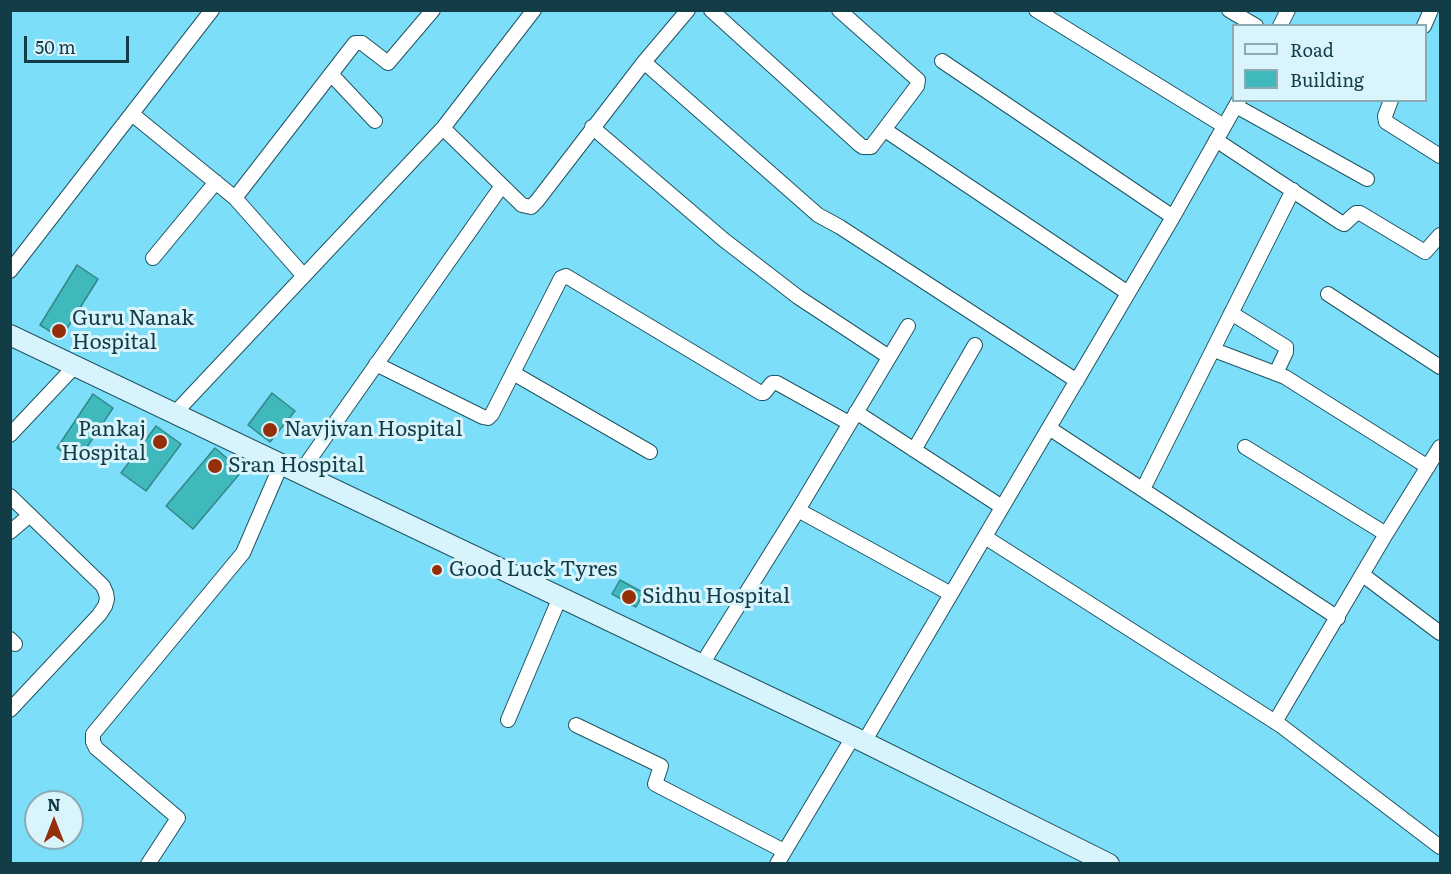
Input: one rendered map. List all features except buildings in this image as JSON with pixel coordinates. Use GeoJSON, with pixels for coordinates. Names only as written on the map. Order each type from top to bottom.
{"type":"FeatureCollection","features":[{"type":"Feature","properties":{"kind":"main road"},"geometry":{"type":"LineString","coordinates":[[10,335],[859,739],[1109,864]]}},
{"type":"Feature","properties":{"kind":"street"},"geometry":{"type":"LineString","coordinates":[[10,271],[212,10]]}},
{"type":"Feature","properties":{"kind":"street"},"geometry":{"type":"LineString","coordinates":[[235,198],[358,41],[389,63],[433,10]]}},
{"type":"Feature","properties":{"kind":"street"},"geometry":{"type":"LineString","coordinates":[[174,414],[443,128],[534,10]]}},
{"type":"Feature","properties":{"kind":"street"},"geometry":{"type":"LineString","coordinates":[[443,128],[522,205],[531,207],[592,127],[688,10]]}},
{"type":"Feature","properties":{"kind":"street"},"geometry":{"type":"LineString","coordinates":[[711,10],[863,147],[867,148],[874,145],[917,86],[918,80],[838,10]]}},
{"type":"Feature","properties":{"kind":"street"},"geometry":{"type":"LineString","coordinates":[[1036,10],[1224,126]]}},
{"type":"Feature","properties":{"kind":"street"},"geometry":{"type":"LineString","coordinates":[[1229,10],[1253,24]]}},
{"type":"Feature","properties":{"kind":"street"},"geometry":{"type":"LineString","coordinates":[[1281,24],[1288,10]]}},
{"type":"Feature","properties":{"kind":"street"},"geometry":{"type":"LineString","coordinates":[[1425,24],[1431,10]]}},
{"type":"Feature","properties":{"kind":"street"},"geometry":{"type":"LineString","coordinates":[[942,61],[1173,217]]}},
{"type":"Feature","properties":{"kind":"street"},"geometry":{"type":"LineString","coordinates":[[644,62],[818,215],[1077,381]]}},
{"type":"Feature","properties":{"kind":"street"},"geometry":{"type":"LineString","coordinates":[[332,74],[375,122]]}},
{"type":"Feature","properties":{"kind":"street"},"geometry":{"type":"LineString","coordinates":[[1390,102],[1385,116],[1386,122],[1440,156]]}},
{"type":"Feature","properties":{"kind":"street"},"geometry":{"type":"LineString","coordinates":[[777,864],[951,594],[1173,217],[1237,103],[1367,179]]}},
{"type":"Feature","properties":{"kind":"street"},"geometry":{"type":"LineString","coordinates":[[132,114],[235,198],[304,276]]}},
{"type":"Feature","properties":{"kind":"street"},"geometry":{"type":"LineString","coordinates":[[592,127],[724,240],[798,297],[889,357]]}},
{"type":"Feature","properties":{"kind":"street"},"geometry":{"type":"LineString","coordinates":[[885,130],[1128,293]]}},
{"type":"Feature","properties":{"kind":"street"},"geometry":{"type":"LineString","coordinates":[[1216,140],[1340,222],[1346,223],[1356,213],[1360,213],[1423,252],[1427,251],[1440,234]]}},
{"type":"Feature","properties":{"kind":"street"},"geometry":{"type":"LineString","coordinates":[[153,258],[216,182]]}},
{"type":"Feature","properties":{"kind":"street"},"geometry":{"type":"LineString","coordinates":[[300,473],[501,186]]}},
{"type":"Feature","properties":{"kind":"street"},"geometry":{"type":"LineString","coordinates":[[1143,489],[1293,190]]}},
{"type":"Feature","properties":{"kind":"street"},"geometry":{"type":"LineString","coordinates":[[376,364],[486,418],[492,414],[561,278],[566,276],[761,393],[764,393],[772,383],[777,383],[852,417],[914,450],[1002,507]]}},
{"type":"Feature","properties":{"kind":"street"},"geometry":{"type":"LineString","coordinates":[[1328,294],[1440,367]]}},
{"type":"Feature","properties":{"kind":"street"},"geometry":{"type":"LineString","coordinates":[[1231,313],[1286,347],[1276,373]]}},
{"type":"Feature","properties":{"kind":"street"},"geometry":{"type":"LineString","coordinates":[[702,664],[798,510],[908,326]]}},
{"type":"Feature","properties":{"kind":"street"},"geometry":{"type":"LineString","coordinates":[[914,450],[975,345]]}},
{"type":"Feature","properties":{"kind":"street"},"geometry":{"type":"LineString","coordinates":[[1214,350],[1285,377],[1428,467]]}},
{"type":"Feature","properties":{"kind":"street"},"geometry":{"type":"LineString","coordinates":[[10,435],[75,366]]}},
{"type":"Feature","properties":{"kind":"street"},"geometry":{"type":"LineString","coordinates":[[513,373],[650,452]]}},
{"type":"Feature","properties":{"kind":"street"},"geometry":{"type":"LineString","coordinates":[[1049,428],[1338,618]]}},
{"type":"Feature","properties":{"kind":"street"},"geometry":{"type":"LineString","coordinates":[[1245,447],[1386,534]]}},
{"type":"Feature","properties":{"kind":"street"},"geometry":{"type":"LineString","coordinates":[[1275,722],[1440,447]]}},
{"type":"Feature","properties":{"kind":"street"},"geometry":{"type":"LineString","coordinates":[[148,864],[178,818],[96,748],[93,734],[243,553],[281,465]]}},
{"type":"Feature","properties":{"kind":"street"},"geometry":{"type":"LineString","coordinates":[[10,496],[103,586],[106,593],[105,606],[99,615],[10,710]]}},
{"type":"Feature","properties":{"kind":"street"},"geometry":{"type":"LineString","coordinates":[[798,510],[951,594]]}},
{"type":"Feature","properties":{"kind":"street"},"geometry":{"type":"LineString","coordinates":[[10,532],[30,515]]}},
{"type":"Feature","properties":{"kind":"street"},"geometry":{"type":"LineString","coordinates":[[985,537],[1275,722],[1440,847]]}},
{"type":"Feature","properties":{"kind":"street"},"geometry":{"type":"LineString","coordinates":[[1363,575],[1440,633]]}},
{"type":"Feature","properties":{"kind":"street"},"geometry":{"type":"LineString","coordinates":[[508,720],[560,597]]}},
{"type":"Feature","properties":{"kind":"street"},"geometry":{"type":"LineString","coordinates":[[576,725],[661,766],[655,784],[784,851]]}},
{"type":"Feature","properties":{"kind":"place","name":"Guru Nanak Hospital"},"geometry":{"type":"Point","coordinates":[59,331]}},
{"type":"Feature","properties":{"kind":"place","name":"Navjivan Hospital"},"geometry":{"type":"Point","coordinates":[270,430]}},
{"type":"Feature","properties":{"kind":"place","name":"Pankaj Hospital"},"geometry":{"type":"Point","coordinates":[160,442]}},
{"type":"Feature","properties":{"kind":"place","name":"Sran Hospital"},"geometry":{"type":"Point","coordinates":[215,466]}},
{"type":"Feature","properties":{"kind":"place","name":"Good Luck Tyres"},"geometry":{"type":"Point","coordinates":[437,570]}},
{"type":"Feature","properties":{"kind":"place","name":"Sidhu Hospital"},"geometry":{"type":"Point","coordinates":[629,597]}}]}
